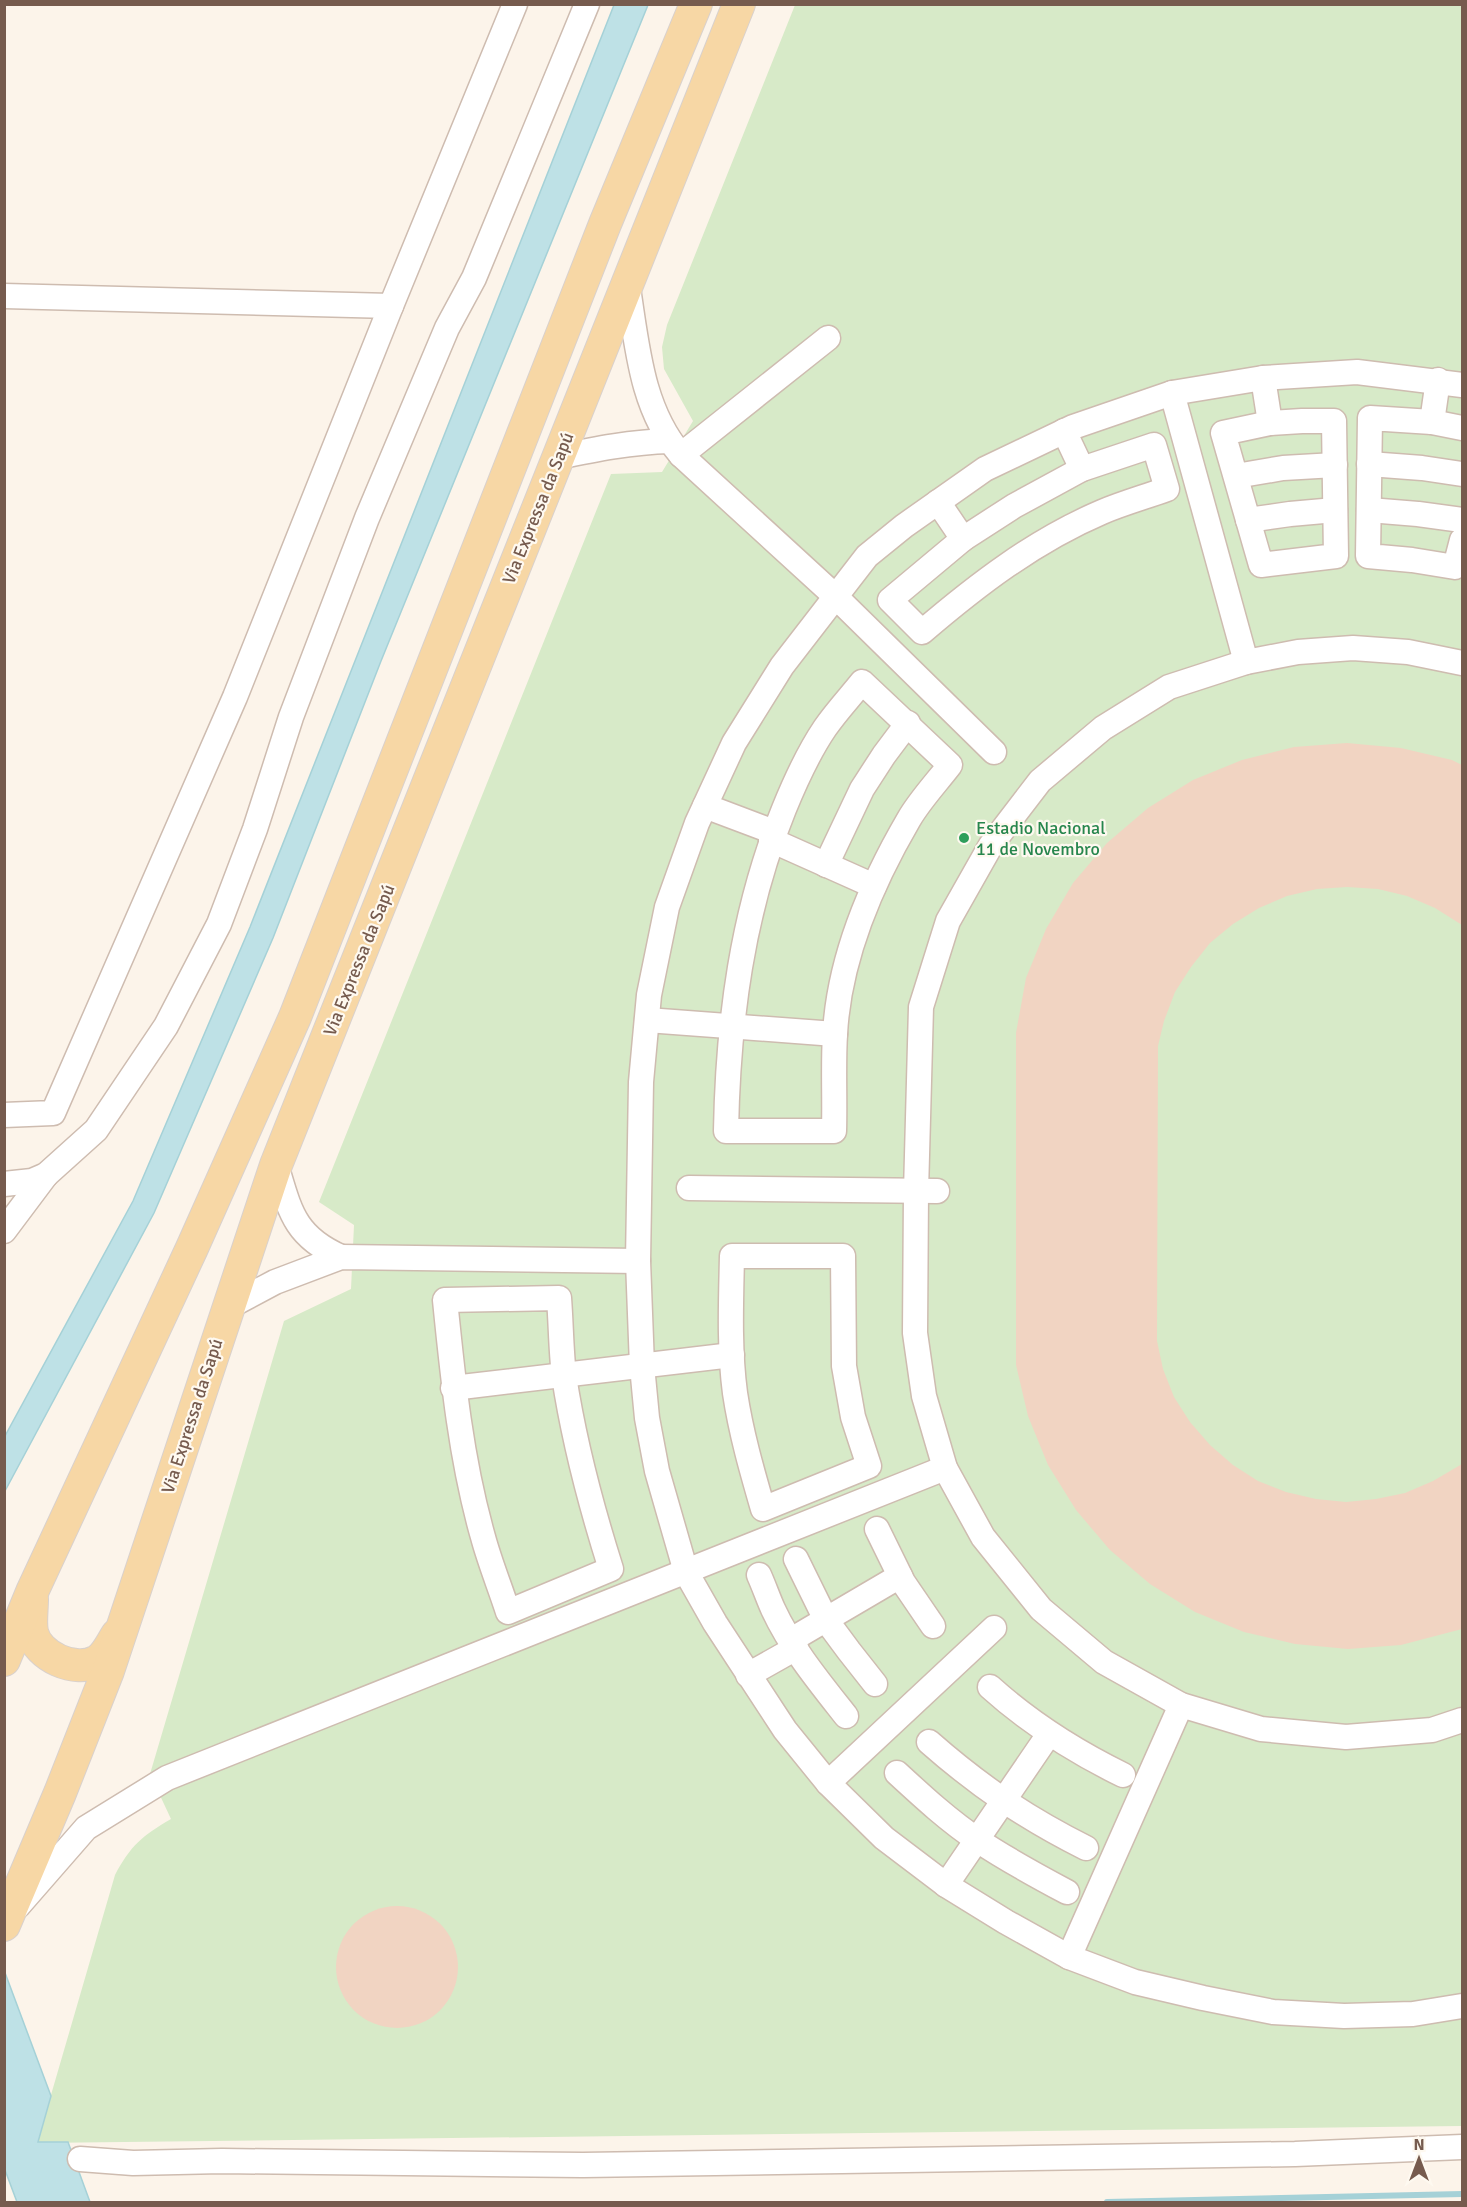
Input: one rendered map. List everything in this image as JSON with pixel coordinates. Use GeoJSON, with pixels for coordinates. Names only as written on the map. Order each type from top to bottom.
{"type":"FeatureCollection","features":[{"type":"Feature","properties":{"kind":"main road"},"geometry":{"type":"LineString","coordinates":[[4,1660],[32,1592],[173,1290],[295,1017],[604,224],[696,4]]}},
{"type":"Feature","properties":{"kind":"main road","name":"Via Expressa da Sapú"},"geometry":{"type":"LineString","coordinates":[[7,1921],[60,1793],[125,1621],[276,1165],[739,4]]}},
{"type":"Feature","properties":{"kind":"main road"},"geometry":{"type":"LineString","coordinates":[[32,1592],[32,1633],[52,1658],[85,1665],[97,1661],[106,1652],[125,1621]]}},
{"type":"Feature","properties":{"kind":"street"},"geometry":{"type":"LineString","coordinates":[[4,1114],[53,1113],[235,697],[391,306],[515,4]]}},
{"type":"Feature","properties":{"kind":"street"},"geometry":{"type":"LineString","coordinates":[[4,1231],[46,1175],[96,1130],[166,1026],[219,924],[255,829],[291,717],[367,518],[447,328],[474,278],[587,4]]}},
{"type":"Feature","properties":{"kind":"street"},"geometry":{"type":"LineString","coordinates":[[627,282],[644,382],[652,408],[675,448],[835,596],[994,752]]}},
{"type":"Feature","properties":{"kind":"street"},"geometry":{"type":"LineString","coordinates":[[4,296],[391,306]]}},
{"type":"Feature","properties":{"kind":"street"},"geometry":{"type":"LineString","coordinates":[[558,458],[617,445],[675,448],[828,338]]}},
{"type":"Feature","properties":{"kind":"street"},"geometry":{"type":"LineString","coordinates":[[1462,384],[1357,372],[1263,378],[1172,393],[1064,431],[986,469],[867,556],[782,666],[734,743],[705,806],[667,907],[646,1020],[641,1082],[638,1261],[642,1366],[647,1418],[657,1471],[686,1572],[747,1675],[785,1730],[828,1783],[885,1838],[946,1885],[1006,1922],[1070,1957],[1135,1982],[1273,2012],[1344,2016],[1413,2014],[1462,2006]]}},
{"type":"Feature","properties":{"kind":"street"},"geometry":{"type":"LineString","coordinates":[[1263,378],[1270,423]]}},
{"type":"Feature","properties":{"kind":"street"},"geometry":{"type":"LineString","coordinates":[[1432,422],[1438,380]]}},
{"type":"Feature","properties":{"kind":"street"},"geometry":{"type":"LineString","coordinates":[[1172,393],[1246,662]]}},
{"type":"Feature","properties":{"kind":"street"},"geometry":{"type":"LineString","coordinates":[[1462,428],[1432,422],[1370,418],[1368,555],[1455,567],[1462,540]]}},
{"type":"Feature","properties":{"kind":"street"},"geometry":{"type":"LineString","coordinates":[[1334,421],[1336,556],[1261,565],[1223,433],[1270,423],[1334,421]]}},
{"type":"Feature","properties":{"kind":"street"},"geometry":{"type":"LineString","coordinates":[[1064,431],[1082,470]]}},
{"type":"Feature","properties":{"kind":"street"},"geometry":{"type":"LineString","coordinates":[[1154,445],[1167,489],[1101,512],[1038,544],[974,587],[922,632],[890,600],[963,539],[1014,506],[1082,470],[1154,445]]}},
{"type":"Feature","properties":{"kind":"street"},"geometry":{"type":"LineString","coordinates":[[1370,464],[1462,474]]}},
{"type":"Feature","properties":{"kind":"street"},"geometry":{"type":"LineString","coordinates":[[1236,476],[1283,468],[1335,465]]}},
{"type":"Feature","properties":{"kind":"street"},"geometry":{"type":"LineString","coordinates":[[938,502],[963,539]]}},
{"type":"Feature","properties":{"kind":"street"},"geometry":{"type":"LineString","coordinates":[[1248,520],[1335,510]]}},
{"type":"Feature","properties":{"kind":"street"},"geometry":{"type":"LineString","coordinates":[[1369,510],[1462,520]]}},
{"type":"Feature","properties":{"kind":"street"},"geometry":{"type":"LineString","coordinates":[[1462,663],[1408,652],[1353,648],[1298,652],[1246,662],[1169,687],[1103,728],[1040,781],[991,845],[948,921],[921,1007],[926,1192],[915,1333],[924,1396],[945,1468],[983,1537],[1041,1609],[1104,1662],[1181,1705],[1261,1729],[1346,1737],[1432,1730],[1462,1720]]}},
{"type":"Feature","properties":{"kind":"street"},"geometry":{"type":"LineString","coordinates":[[862,682],[950,765],[910,818],[873,886],[854,939],[842,984],[835,1034],[834,1131],[726,1131],[727,1065],[742,950],[754,895],[773,836],[795,780],[825,729],[862,682]]}},
{"type":"Feature","properties":{"kind":"street"},"geometry":{"type":"LineString","coordinates":[[826,865],[862,789],[908,723]]}},
{"type":"Feature","properties":{"kind":"street"},"geometry":{"type":"LineString","coordinates":[[705,806],[773,836],[826,865],[873,886]]}},
{"type":"Feature","properties":{"kind":"street"},"geometry":{"type":"LineString","coordinates":[[646,1020],[835,1034]]}},
{"type":"Feature","properties":{"kind":"street"},"geometry":{"type":"LineString","coordinates":[[276,1165],[297,1223],[307,1236],[323,1250],[341,1257],[638,1261]]}},
{"type":"Feature","properties":{"kind":"street"},"geometry":{"type":"LineString","coordinates":[[4,1184],[32,1181],[46,1175]]}},
{"type":"Feature","properties":{"kind":"street"},"geometry":{"type":"LineString","coordinates":[[689,1188],[926,1192]]}},
{"type":"Feature","properties":{"kind":"street"},"geometry":{"type":"LineString","coordinates":[[732,1256],[843,1256],[844,1366],[853,1417],[869,1466],[764,1509],[743,1434],[735,1393],[732,1355],[732,1256]]}},
{"type":"Feature","properties":{"kind":"street"},"geometry":{"type":"LineString","coordinates":[[228,1306],[275,1282],[341,1257]]}},
{"type":"Feature","properties":{"kind":"street"},"geometry":{"type":"LineString","coordinates":[[559,1298],[564,1375],[591,1505],[611,1569],[508,1612],[483,1537],[464,1457],[453,1389],[445,1300],[559,1298]]}},
{"type":"Feature","properties":{"kind":"street"},"geometry":{"type":"LineString","coordinates":[[453,1389],[732,1355]]}},
{"type":"Feature","properties":{"kind":"street"},"geometry":{"type":"LineString","coordinates":[[7,1921],[86,1828],[167,1778],[945,1468]]}},
{"type":"Feature","properties":{"kind":"street"},"geometry":{"type":"LineString","coordinates":[[877,1529],[900,1576],[933,1626]]}},
{"type":"Feature","properties":{"kind":"street"},"geometry":{"type":"LineString","coordinates":[[796,1559],[826,1620],[875,1684]]}},
{"type":"Feature","properties":{"kind":"street"},"geometry":{"type":"LineString","coordinates":[[759,1575],[773,1610],[816,1678],[846,1716]]}},
{"type":"Feature","properties":{"kind":"street"},"geometry":{"type":"LineString","coordinates":[[747,1675],[826,1620],[900,1576]]}},
{"type":"Feature","properties":{"kind":"street"},"geometry":{"type":"LineString","coordinates":[[828,1783],[994,1628]]}},
{"type":"Feature","properties":{"kind":"street"},"geometry":{"type":"LineString","coordinates":[[990,1687],[1017,1712],[1049,1734],[1123,1775]]}},
{"type":"Feature","properties":{"kind":"street"},"geometry":{"type":"LineString","coordinates":[[1070,1957],[1181,1705]]}},
{"type":"Feature","properties":{"kind":"street"},"geometry":{"type":"LineString","coordinates":[[946,1885],[1049,1734]]}},
{"type":"Feature","properties":{"kind":"street"},"geometry":{"type":"LineString","coordinates":[[929,1742],[964,1773],[1003,1802],[1042,1826],[1086,1848]]}},
{"type":"Feature","properties":{"kind":"street"},"geometry":{"type":"LineString","coordinates":[[897,1773],[977,1840],[1020,1867],[1067,1892]]}},
{"type":"Feature","properties":{"kind":"street"},"geometry":{"type":"LineString","coordinates":[[80,2159],[133,2163],[222,2161],[583,2165],[1295,2154],[1462,2147]]}},
{"type":"Feature","properties":{"kind":"green space","name":"Estadio Nacional 11 de Novembro"},"geometry":{"type":"Polygon","coordinates":[[[795,5],[1462,5],[1462,2126],[37,2143],[115,1875],[126,1856],[138,1842],[171,1819],[150,1774],[284,1321],[351,1289],[354,1225],[319,1202],[611,474],[662,472],[693,421],[664,369],[662,347],[667,325],[795,5]]]}},
{"type":"Feature","properties":{"kind":"water"},"geometry":{"type":"Polygon","coordinates":[[[614,5],[648,5],[381,661],[273,938],[154,1213],[5,1491],[5,1436],[133,1201],[250,927],[614,5]]]}},
{"type":"Feature","properties":{"kind":"water"},"geometry":{"type":"Polygon","coordinates":[[[4,1970],[51,2096],[38,2142],[68,2142],[90,2202],[17,2202],[5,2170],[4,1970]]]}},
{"type":"Feature","properties":{"kind":"building"},"geometry":{"type":"Polygon","coordinates":[[[1347,743],[1401,748],[1452,760],[1462,765],[1462,925],[1435,908],[1407,896],[1378,889],[1347,887],[1317,889],[1287,896],[1259,908],[1233,924],[1210,943],[1191,967],[1175,992],[1158,1046],[1157,1341],[1163,1369],[1174,1397],[1190,1422],[1210,1445],[1233,1465],[1258,1481],[1286,1492],[1316,1499],[1346,1502],[1405,1493],[1433,1481],[1462,1464],[1462,1629],[1401,1645],[1348,1649],[1295,1644],[1244,1632],[1195,1612],[1150,1584],[1110,1550],[1076,1510],[1048,1465],[1028,1416],[1016,1365],[1016,1033],[1026,978],[1046,929],[1073,883],[1107,843],[1148,808],[1193,780],[1242,760],[1294,747],[1347,743]]]}},
{"type":"Feature","properties":{"kind":"building"},"geometry":{"type":"Polygon","coordinates":[[[397,1906],[420,1911],[431,1916],[440,1924],[448,1933],[453,1944],[458,1967],[453,1990],[448,2001],[440,2010],[431,2018],[420,2023],[397,2028],[374,2023],[363,2018],[354,2010],[346,2001],[341,1990],[336,1967],[341,1944],[346,1933],[354,1924],[363,1916],[374,1911],[397,1906]]]}},
{"type":"Feature","properties":{"kind":"waterway"},"geometry":{"type":"LineString","coordinates":[[1107,2202],[1462,2194]]}},
{"type":"Feature","properties":{"kind":"place","name":"Estadio Nacional 11 de Novembro"},"geometry":{"type":"Point","coordinates":[964,838]}}]}
